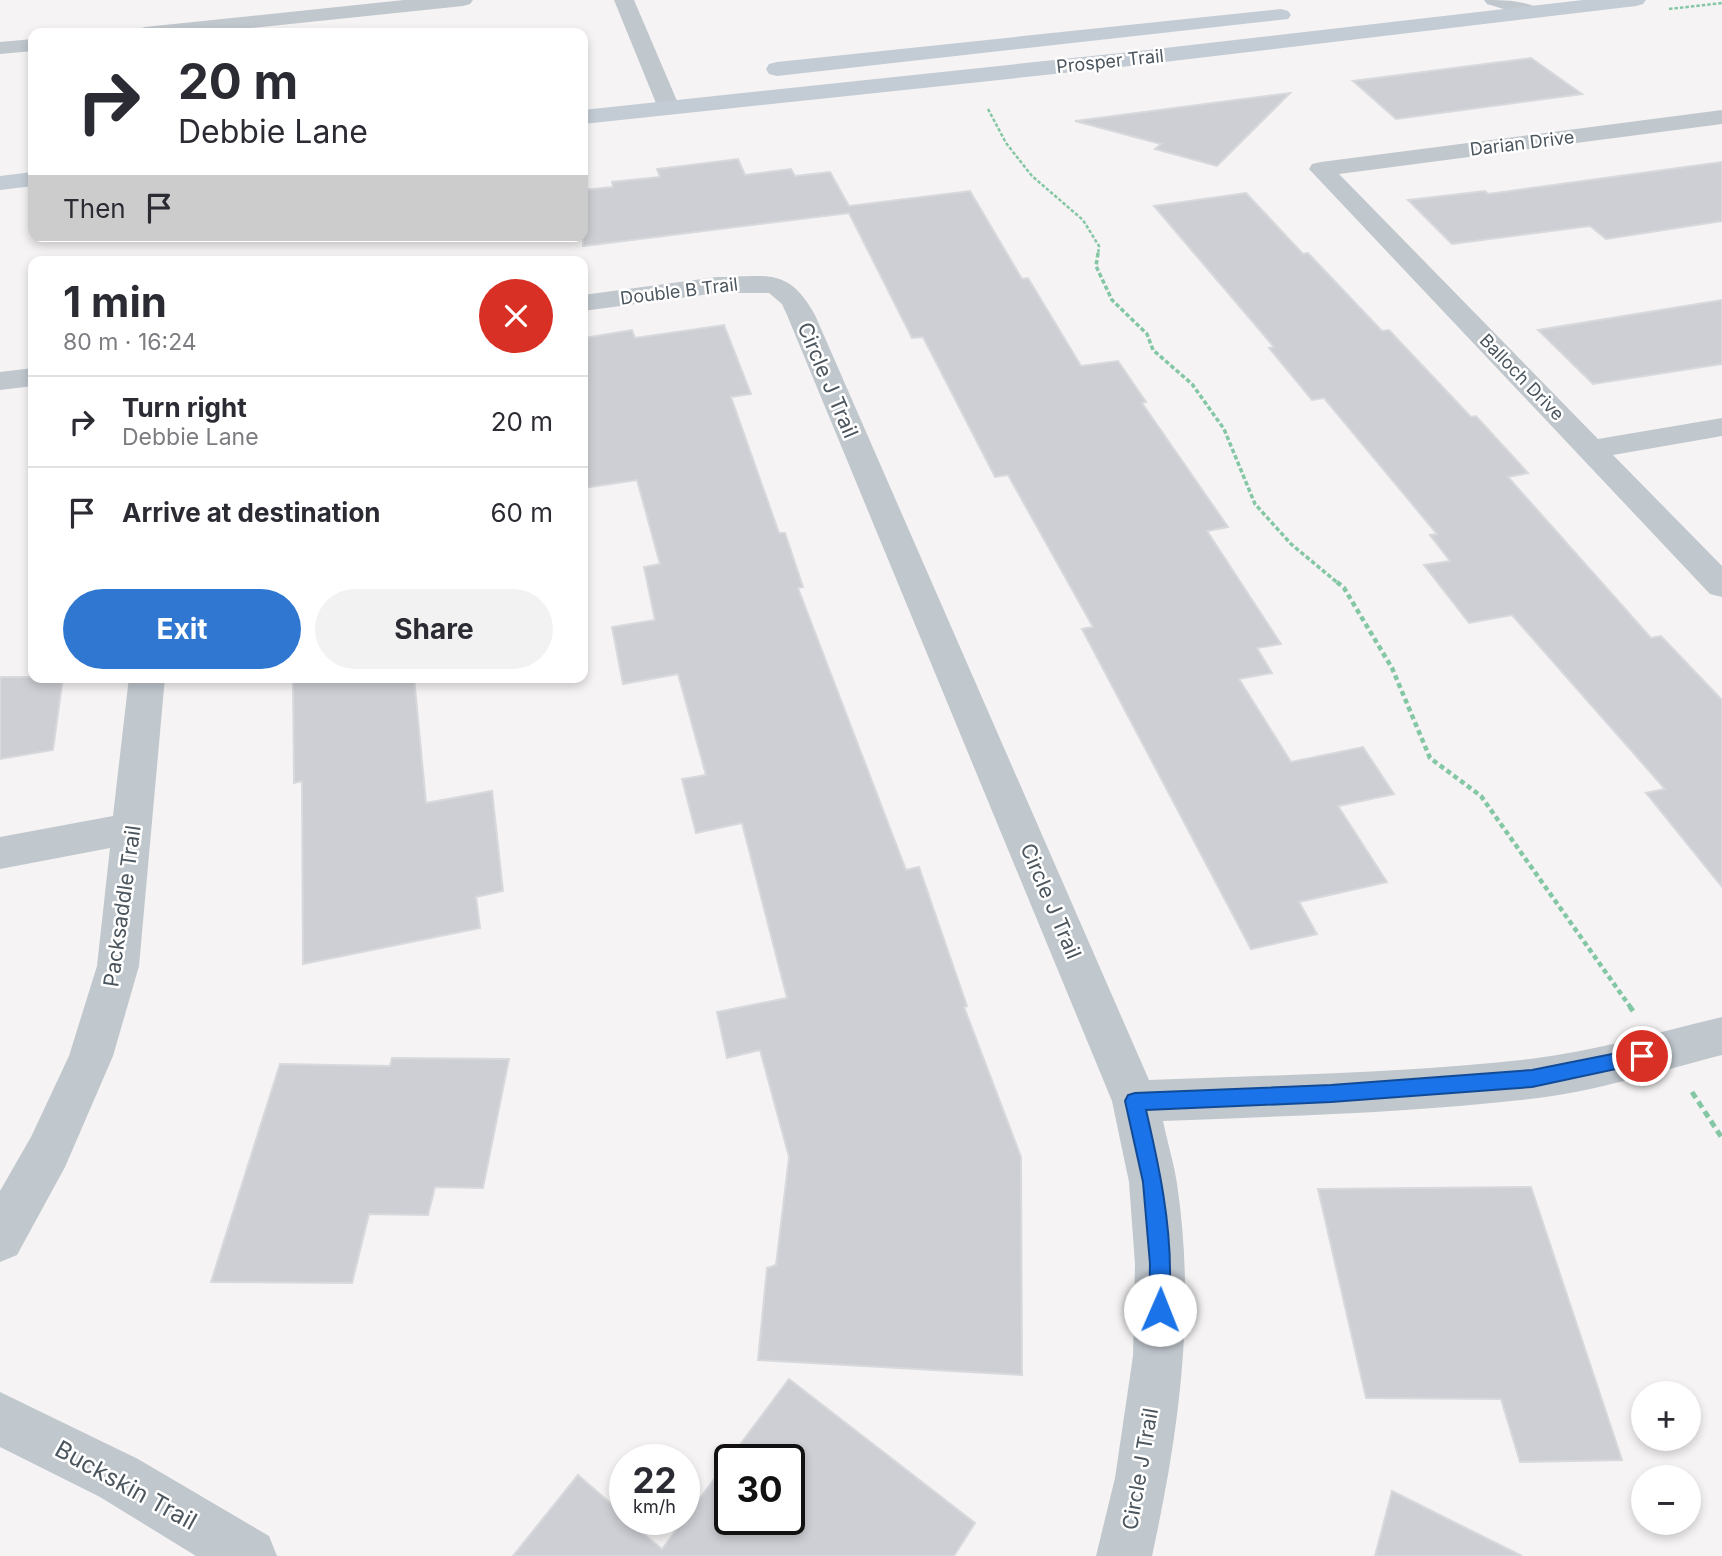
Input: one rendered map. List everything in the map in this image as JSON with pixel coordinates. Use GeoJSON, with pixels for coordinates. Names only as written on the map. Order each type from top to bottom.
{"type":"FeatureCollection","features":[{"type":"Feature","properties":{"kind":"main road","name":"Prosper Trail"},"geometry":{"type":"LineString","coordinates":[[588,116],[1130,59],[1531,6],[1636,0]]}},
{"type":"Feature","properties":{"kind":"main road","name":"Prosper Trail"},"geometry":{"type":"LineString","coordinates":[[756,72],[1308,12]]}},
{"type":"Feature","properties":{"kind":"main road"},"geometry":{"type":"LineString","coordinates":[[634,85],[666,81]]}},
{"type":"Feature","properties":{"kind":"main road"},"geometry":{"type":"LineString","coordinates":[[0,183],[28,180]]}},
{"type":"Feature","properties":{"kind":"street"},"geometry":{"type":"LineString","coordinates":[[193,28],[463,0]]}},
{"type":"Feature","properties":{"kind":"street"},"geometry":{"type":"LineString","coordinates":[[624,0],[666,81],[669,108]]}},
{"type":"Feature","properties":{"kind":"street"},"geometry":{"type":"LineString","coordinates":[[1494,0],[1531,6]]}},
{"type":"Feature","properties":{"kind":"street"},"geometry":{"type":"LineString","coordinates":[[0,48],[28,45]]}},
{"type":"Feature","properties":{"kind":"street","name":"Darian Drive"},"geometry":{"type":"LineString","coordinates":[[1321,169],[1722,117]]}},
{"type":"Feature","properties":{"kind":"street","name":"Balloch Drive"},"geometry":{"type":"LineString","coordinates":[[1321,169],[1722,586]]}},
{"type":"Feature","properties":{"kind":"street","name":"Double B Trail"},"geometry":{"type":"LineString","coordinates":[[588,302],[717,285],[776,285]]}},
{"type":"Feature","properties":{"kind":"street","name":"Circle J Trail"},"geometry":{"type":"LineString","coordinates":[[776,285],[793,300],[801,315],[1135,1101],[1154,1196],[1160,1264],[1159,1356],[1142,1478],[1124,1556]]}},
{"type":"Feature","properties":{"kind":"street"},"geometry":{"type":"LineString","coordinates":[[0,381],[28,378]]}},
{"type":"Feature","properties":{"kind":"street"},"geometry":{"type":"LineString","coordinates":[[1591,449],[1722,427]]}},
{"type":"Feature","properties":{"kind":"street","name":"Packsaddle Trail"},"geometry":{"type":"LineString","coordinates":[[0,1238],[48,1152],[91,1056],[118,966],[146,683]]}},
{"type":"Feature","properties":{"kind":"street"},"geometry":{"type":"LineString","coordinates":[[0,853],[134,828]]}},
{"type":"Feature","properties":{"kind":"street"},"geometry":{"type":"LineString","coordinates":[[1135,1101],[1331,1094],[1532,1079],[1722,1036]]}},
{"type":"Feature","properties":{"kind":"street","name":"Buckskin Trail"},"geometry":{"type":"LineString","coordinates":[[0,1419],[119,1478],[248,1556]]}},
{"type":"Feature","properties":{"kind":"path"},"geometry":{"type":"LineString","coordinates":[[984,104],[1006,143],[1032,176],[1083,220],[1099,246],[1096,266],[1112,300],[1147,334],[1153,350],[1192,383],[1224,429],[1255,505],[1291,544],[1344,588],[1392,668],[1430,758],[1481,796],[1722,1138]]}},
{"type":"Feature","properties":{"kind":"building"},"geometry":{"type":"Polygon","coordinates":[[[1531,58],[1582,94],[1396,119],[1353,81],[1531,58]]]}},
{"type":"Feature","properties":{"kind":"building"},"geometry":{"type":"Polygon","coordinates":[[[1290,93],[1217,166],[1155,149],[1161,144],[1075,121],[1290,93]]]}},
{"type":"Feature","properties":{"kind":"building"},"geometry":{"type":"Polygon","coordinates":[[[738,159],[745,175],[791,169],[795,176],[830,172],[849,206],[970,191],[1022,279],[1028,278],[1081,366],[1118,361],[1146,402],[1142,403],[1228,527],[1207,531],[1281,644],[1257,648],[1272,673],[1239,679],[1291,762],[1363,747],[1394,794],[1338,806],[1387,882],[1299,902],[1317,934],[1251,949],[1082,629],[1093,627],[1008,475],[995,477],[923,337],[912,338],[849,213],[583,246],[583,242],[588,242],[588,190],[613,187],[612,182],[660,177],[657,169],[738,159]]]}},
{"type":"Feature","properties":{"kind":"building"},"geometry":{"type":"Polygon","coordinates":[[[1722,162],[1722,221],[1606,239],[1590,226],[1452,244],[1408,200],[1485,191],[1488,194],[1722,162]]]}},
{"type":"Feature","properties":{"kind":"building"},"geometry":{"type":"Polygon","coordinates":[[[1246,193],[1303,254],[1308,253],[1382,331],[1389,330],[1471,417],[1476,416],[1528,473],[1508,477],[1651,638],[1661,636],[1722,700],[1722,887],[1646,793],[1665,789],[1512,615],[1469,623],[1424,565],[1450,561],[1430,535],[1437,534],[1324,398],[1312,400],[1269,348],[1274,347],[1154,206],[1246,193]]]}},
{"type":"Feature","properties":{"kind":"building"},"geometry":{"type":"Polygon","coordinates":[[[1722,300],[1722,364],[1593,384],[1538,330],[1722,300]]]}},
{"type":"Feature","properties":{"kind":"building"},"geometry":{"type":"Polygon","coordinates":[[[724,325],[751,394],[731,397],[779,533],[785,533],[803,587],[798,588],[906,870],[919,867],[967,1006],[964,1007],[1021,1157],[1022,1375],[758,1360],[767,1268],[776,1265],[789,1157],[760,1050],[727,1058],[717,1012],[787,998],[742,823],[696,833],[682,779],[706,775],[678,674],[623,684],[612,627],[655,620],[644,567],[660,564],[637,480],[588,487],[588,337],[632,330],[635,338],[724,325]]]}},
{"type":"Feature","properties":{"kind":"building"},"geometry":{"type":"Polygon","coordinates":[[[0,677],[28,677],[28,683],[62,683],[53,750],[0,759],[0,677]]]}},
{"type":"Feature","properties":{"kind":"building"},"geometry":{"type":"Polygon","coordinates":[[[293,683],[415,683],[426,803],[492,791],[503,891],[476,897],[480,928],[303,964],[302,781],[294,783],[293,683]]]}},
{"type":"Feature","properties":{"kind":"building"},"geometry":{"type":"Polygon","coordinates":[[[392,1058],[509,1059],[483,1188],[435,1187],[428,1215],[369,1214],[352,1283],[211,1282],[280,1064],[390,1066],[392,1058]]]}},
{"type":"Feature","properties":{"kind":"building"},"geometry":{"type":"Polygon","coordinates":[[[1531,1187],[1622,1460],[1520,1462],[1501,1399],[1366,1398],[1318,1189],[1531,1187]]]}},
{"type":"Feature","properties":{"kind":"building"},"geometry":{"type":"Polygon","coordinates":[[[789,1379],[975,1523],[954,1556],[513,1556],[578,1475],[609,1502],[609,1535],[645,1535],[662,1549],[672,1535],[700,1535],[700,1498],[714,1479],[714,1535],[805,1535],[805,1444],[740,1444],[789,1379]]]}},
{"type":"Feature","properties":{"kind":"building"},"geometry":{"type":"Polygon","coordinates":[[[1392,1491],[1522,1556],[1375,1556],[1392,1491]]]}},
{"type":"Feature","properties":{"kind":"route"},"geometry":{"type":"LineString","coordinates":[[1160,1310],[1160,1264],[1153,1182],[1135,1101],[1331,1094],[1532,1079],[1642,1056]]}}]}
